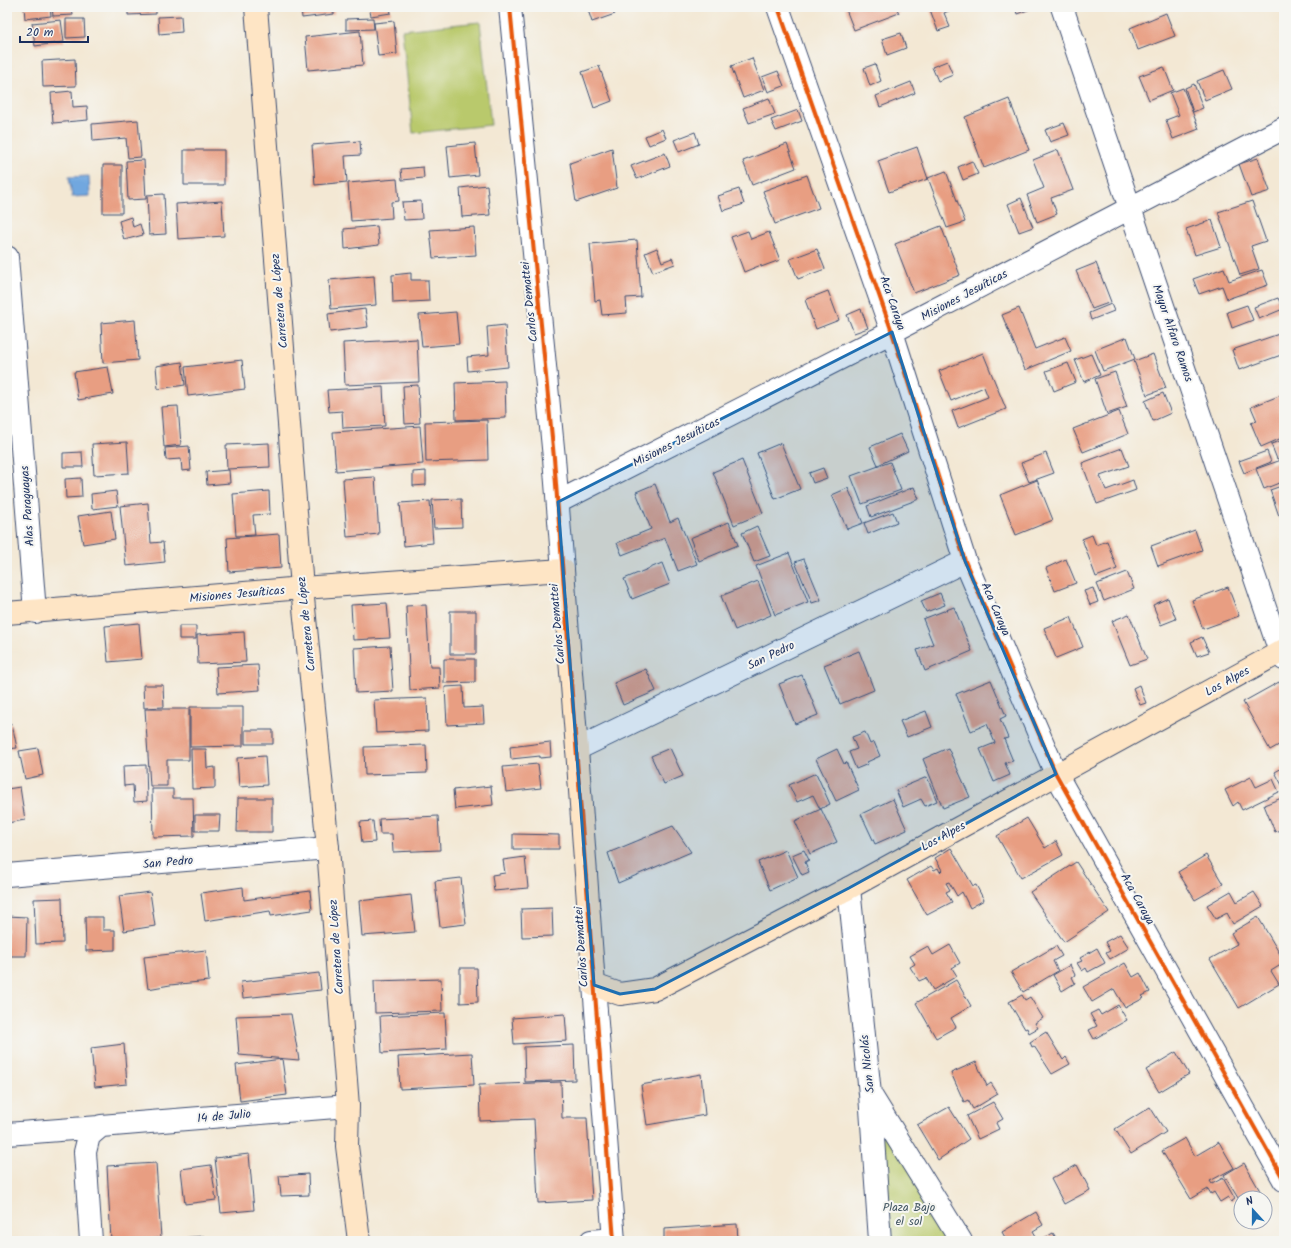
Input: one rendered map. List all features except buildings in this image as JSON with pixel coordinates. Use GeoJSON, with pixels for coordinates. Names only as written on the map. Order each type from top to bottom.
{"type":"FeatureCollection","features":[{"type":"Feature","properties":{"kind":"main road","name":"Carretera de López"},"geometry":{"type":"LineString","coordinates":[[256,7],[302,588],[328,848],[348,1106],[348,1146],[358,1241]]}},
{"type":"Feature","properties":{"kind":"main road","name":"Misiones Jesuíticas"},"geometry":{"type":"LineString","coordinates":[[7,614],[302,588],[563,570]]}},
{"type":"Feature","properties":{"kind":"main road","name":"Carlos Demattei"},"geometry":{"type":"LineString","coordinates":[[563,570],[594,985]]}},
{"type":"Feature","properties":{"kind":"main road","name":"Los Alpes"},"geometry":{"type":"LineString","coordinates":[[594,985],[620,994],[655,989],[849,888],[1056,774],[1283,654]]}},
{"type":"Feature","properties":{"kind":"street","name":"Carlos Demattei"},"geometry":{"type":"LineString","coordinates":[[510,7],[558,502],[563,570]]}},
{"type":"Feature","properties":{"kind":"street","name":"Aca Caraya"},"geometry":{"type":"LineString","coordinates":[[778,7],[892,332],[965,562],[1056,774],[1284,1180]]}},
{"type":"Feature","properties":{"kind":"street","name":"Mayor Alfaro Ramos"},"geometry":{"type":"LineString","coordinates":[[1062,7],[1283,654]]}},
{"type":"Feature","properties":{"kind":"street","name":"Misiones Jesuíticas"},"geometry":{"type":"LineString","coordinates":[[558,502],[892,332],[1284,128]]}},
{"type":"Feature","properties":{"kind":"street","name":"Alas Paraguayas"},"geometry":{"type":"LineString","coordinates":[[7,257],[35,612]]}},
{"type":"Feature","properties":{"kind":"street","name":"San Pedro"},"geometry":{"type":"LineString","coordinates":[[577,749],[965,562]]}},
{"type":"Feature","properties":{"kind":"street","name":"San Pedro"},"geometry":{"type":"LineString","coordinates":[[7,875],[328,848]]}},
{"type":"Feature","properties":{"kind":"street","name":"San Nicolás"},"geometry":{"type":"LineString","coordinates":[[849,888],[870,1094],[880,1241]]}},
{"type":"Feature","properties":{"kind":"street","name":"Carlos Demattei"},"geometry":{"type":"LineString","coordinates":[[594,985],[614,1240]]}},
{"type":"Feature","properties":{"kind":"street"},"geometry":{"type":"LineString","coordinates":[[870,1094],[961,1241]]}},
{"type":"Feature","properties":{"kind":"street","name":"14 de Julio"},"geometry":{"type":"LineString","coordinates":[[7,1134],[348,1106]]}},
{"type":"Feature","properties":{"kind":"street"},"geometry":{"type":"LineString","coordinates":[[92,1241],[85,1152],[89,1136],[99,1127]]}},
{"type":"Feature","properties":{"kind":"street"},"geometry":{"type":"LineString","coordinates":[[591,1241],[614,1240]]}},
{"type":"Feature","properties":{"kind":"highlighted area"},"geometry":{"type":"Polygon","coordinates":[[[892,332],[965,561],[1056,774],[849,888],[655,989],[620,994],[594,985],[558,502],[892,332]]]}},
{"type":"Feature","properties":{"kind":"green space"},"geometry":{"type":"Polygon","coordinates":[[[480,22],[491,125],[413,133],[402,30],[480,22]]]}},
{"type":"Feature","properties":{"kind":"green space","name":"Plaza Bajo el sol"},"geometry":{"type":"Polygon","coordinates":[[[874,1106],[957,1241],[884,1241],[874,1106]]]}},
{"type":"Feature","properties":{"kind":"water"},"geometry":{"type":"Polygon","coordinates":[[[89,176],[90,196],[72,197],[69,177],[89,176]]]}},
{"type":"Feature","properties":{"kind":"cycle path"},"geometry":{"type":"LineString","coordinates":[[510,7],[554,458],[614,1241]]}},
{"type":"Feature","properties":{"kind":"cycle path"},"geometry":{"type":"LineString","coordinates":[[778,7],[892,332],[965,561],[1056,774],[1284,1180]]}}]}
